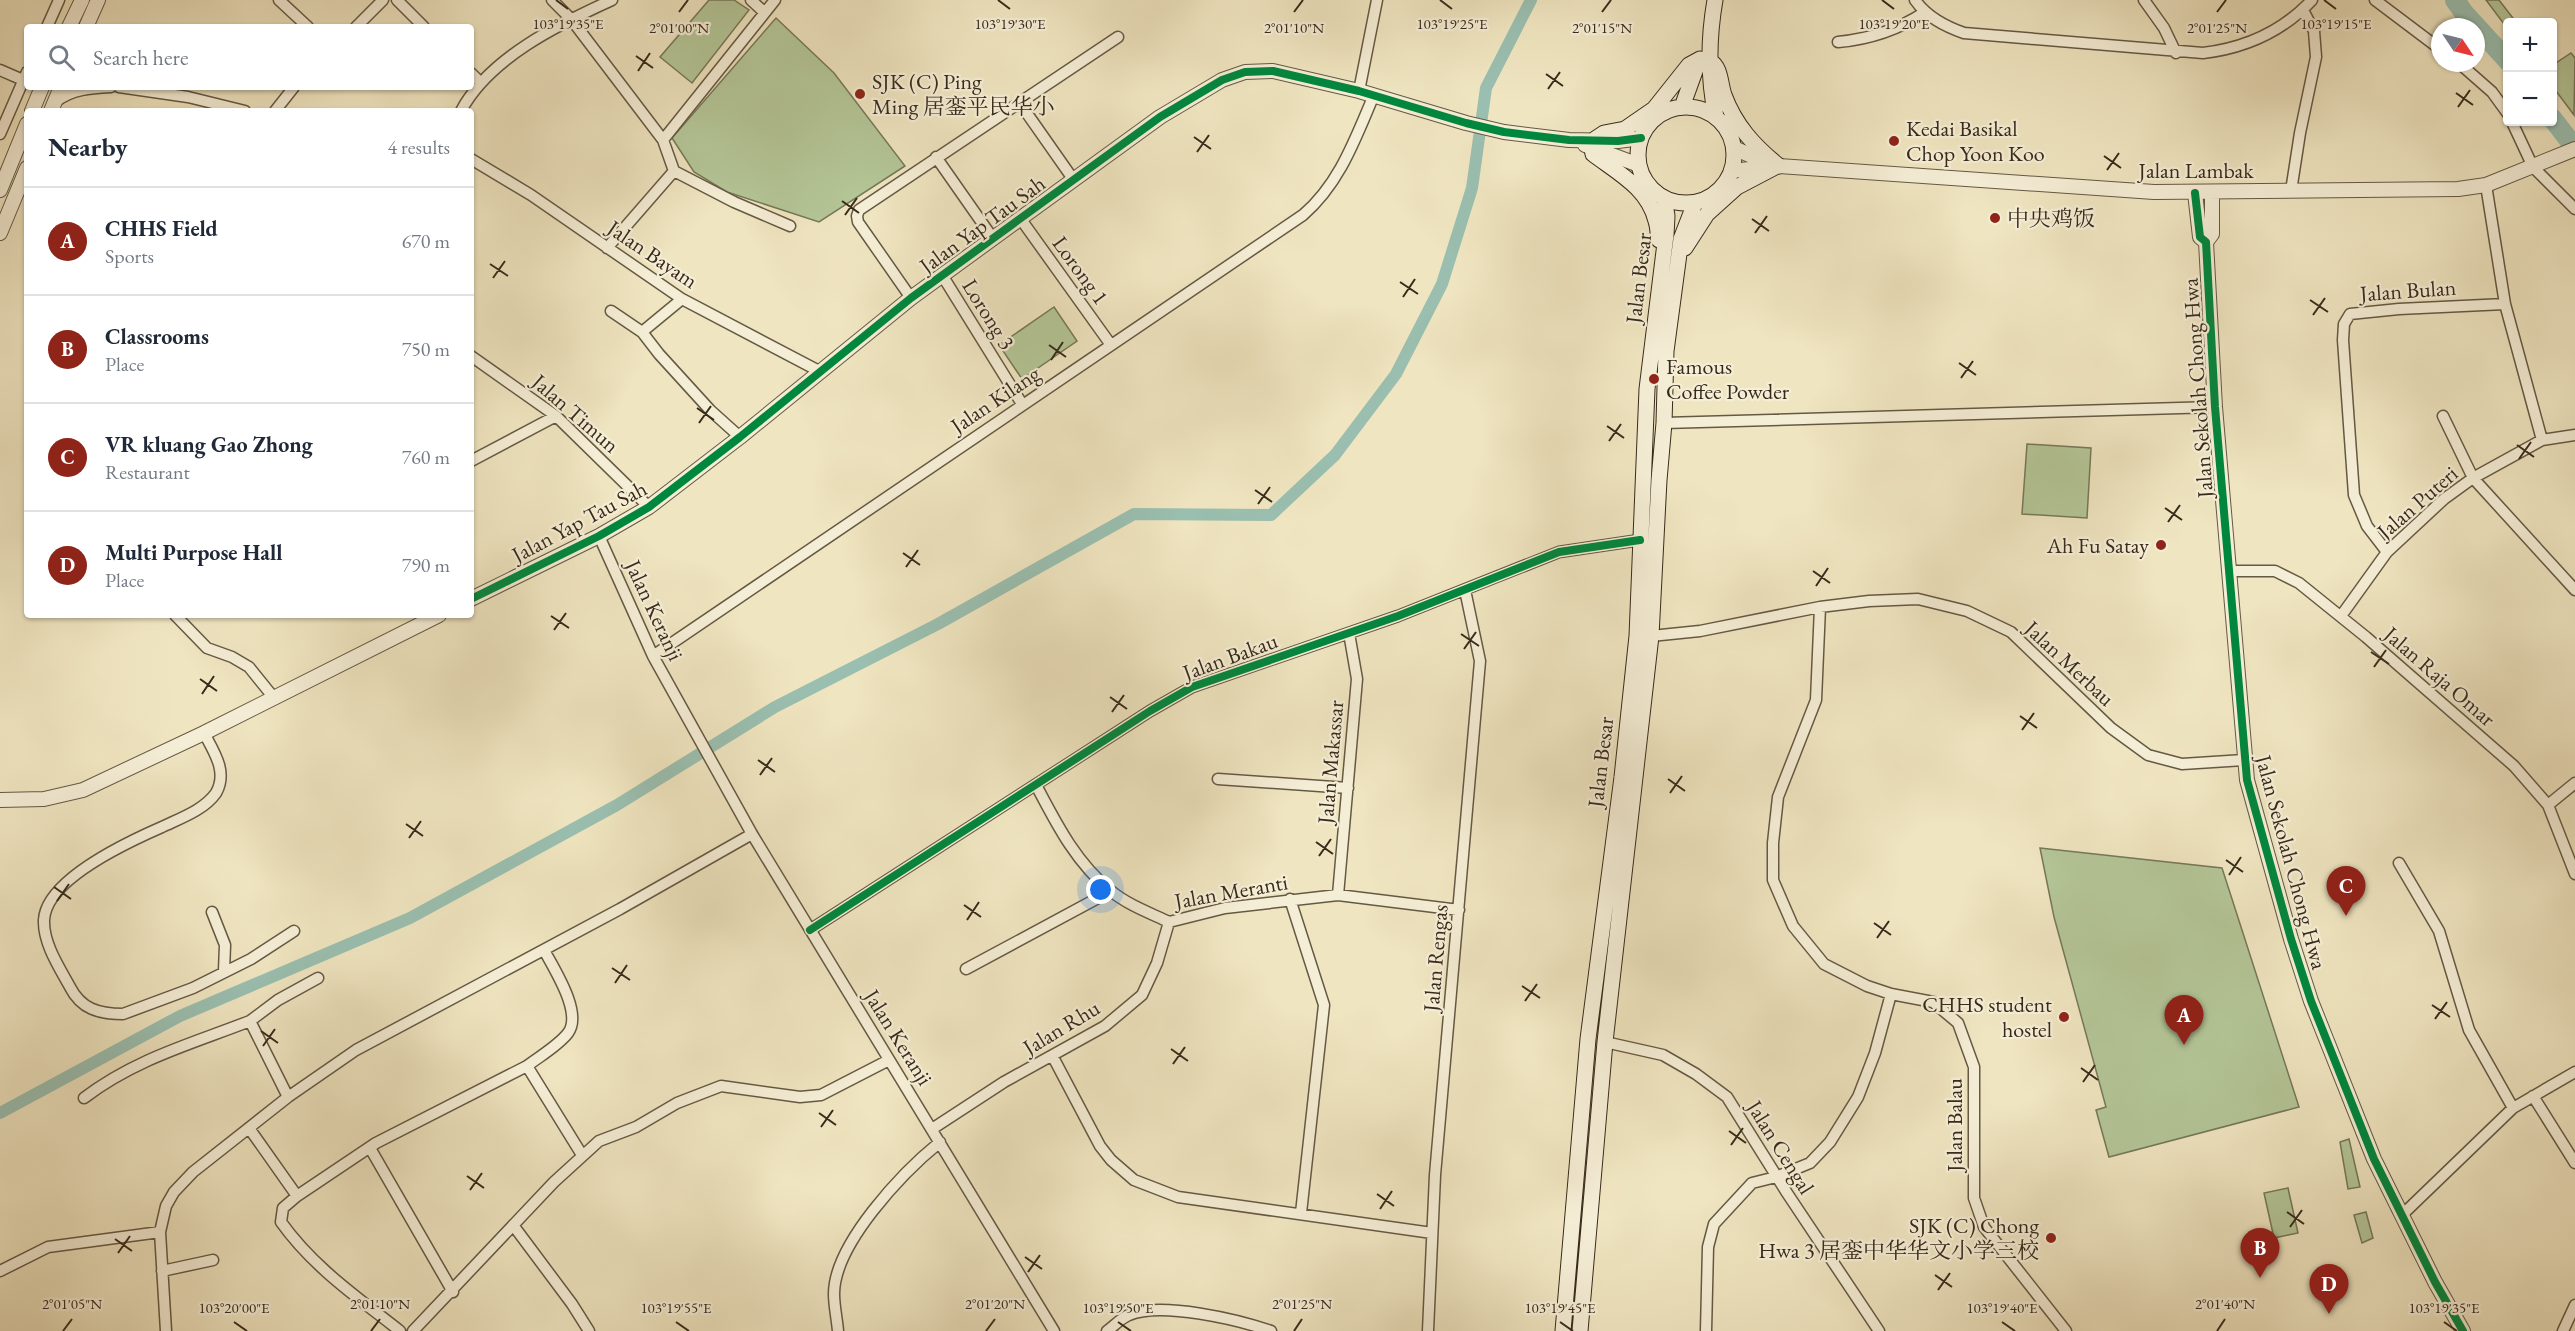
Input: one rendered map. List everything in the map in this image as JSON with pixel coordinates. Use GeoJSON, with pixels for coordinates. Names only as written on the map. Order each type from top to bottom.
{"type":"FeatureCollection","features":[{"type":"Feature","properties":{"kind":"main road"},"geometry":{"type":"LineString","coordinates":[[1682,107],[1705,60],[1715,0]]}},
{"type":"Feature","properties":{"kind":"main road"},"geometry":{"type":"LineString","coordinates":[[1705,60],[1716,117]]}},
{"type":"Feature","properties":{"kind":"main road"},"geometry":{"type":"LineString","coordinates":[[1705,60],[1715,64],[1724,95],[1746,136],[1776,166],[1747,180],[1712,210],[1670,262],[1651,207],[1626,177],[1593,154],[1594,143],[1604,134],[1625,129],[1654,109],[1689,65],[1705,60]]}},
{"type":"Feature","properties":{"kind":"main road"},"geometry":{"type":"LineString","coordinates":[[1682,107],[1695,108],[1716,117],[1725,126],[1734,148],[1731,171],[1718,192],[1695,202],[1679,203],[1664,198],[1652,190],[1639,165],[1638,151],[1641,138],[1648,126],[1669,110],[1682,107]]}},
{"type":"Feature","properties":{"kind":"main road","name":"Jalan Besar"},"geometry":{"type":"LineString","coordinates":[[1580,1331],[1605,1042],[1651,636],[1664,423],[1670,262],[1664,198]]}},
{"type":"Feature","properties":{"kind":"main road","name":"Jalan Besar"},"geometry":{"type":"LineString","coordinates":[[1563,1331],[1588,1039],[1622,777],[1637,636],[1647,389],[1670,262],[1695,202]]}},
{"type":"Feature","properties":{"kind":"street"},"geometry":{"type":"LineString","coordinates":[[48,24],[59,0]]}},
{"type":"Feature","properties":{"kind":"street"},"geometry":{"type":"LineString","coordinates":[[70,24],[82,0]]}},
{"type":"Feature","properties":{"kind":"street"},"geometry":{"type":"LineString","coordinates":[[87,24],[98,0]]}},
{"type":"Feature","properties":{"kind":"street"},"geometry":{"type":"LineString","coordinates":[[279,0],[305,24]]}},
{"type":"Feature","properties":{"kind":"street"},"geometry":{"type":"LineString","coordinates":[[359,24],[383,0]]}},
{"type":"Feature","properties":{"kind":"street"},"geometry":{"type":"LineString","coordinates":[[397,0],[421,24]]}},
{"type":"Feature","properties":{"kind":"street"},"geometry":{"type":"LineString","coordinates":[[552,0],[572,19],[663,140],[674,171],[734,202],[790,226]]}},
{"type":"Feature","properties":{"kind":"street"},"geometry":{"type":"LineString","coordinates":[[463,108],[480,82],[519,51],[572,19],[612,0]]}},
{"type":"Feature","properties":{"kind":"street"},"geometry":{"type":"LineString","coordinates":[[751,0],[764,12]]}},
{"type":"Feature","properties":{"kind":"street"},"geometry":{"type":"LineString","coordinates":[[663,140],[775,0]]}},
{"type":"Feature","properties":{"kind":"street"},"geometry":{"type":"LineString","coordinates":[[1359,91],[1377,0]]}},
{"type":"Feature","properties":{"kind":"street"},"geometry":{"type":"LineString","coordinates":[[1915,0],[1925,12],[1940,23],[1964,33],[2176,53],[2203,53],[2240,47],[2272,33],[2303,10],[2312,0]]}},
{"type":"Feature","properties":{"kind":"street"},"geometry":{"type":"LineString","coordinates":[[2144,0],[2164,28],[2176,53]]}},
{"type":"Feature","properties":{"kind":"street"},"geometry":{"type":"LineString","coordinates":[[2375,0],[2431,42]]}},
{"type":"Feature","properties":{"kind":"street"},"geometry":{"type":"LineString","coordinates":[[2291,191],[2316,57],[2313,31],[2303,10]]}},
{"type":"Feature","properties":{"kind":"street"},"geometry":{"type":"LineString","coordinates":[[1838,42],[1884,34],[1925,12]]}},
{"type":"Feature","properties":{"kind":"street"},"geometry":{"type":"LineString","coordinates":[[911,298],[858,222],[857,216],[860,210],[1118,37]]}},
{"type":"Feature","properties":{"kind":"street"},"geometry":{"type":"LineString","coordinates":[[0,70],[24,76]]}},
{"type":"Feature","properties":{"kind":"street","name":"Jalan Yap Tau Sah"},"geometry":{"type":"LineString","coordinates":[[474,598],[599,536],[649,507],[740,437],[911,298],[1160,117],[1222,80],[1245,72],[1273,71],[1374,94],[1466,123],[1504,132],[1594,143],[1641,138]]}},
{"type":"Feature","properties":{"kind":"street"},"geometry":{"type":"LineString","coordinates":[[2469,72],[2492,92],[2503,107]]}},
{"type":"Feature","properties":{"kind":"street"},"geometry":{"type":"LineString","coordinates":[[474,76],[480,82]]}},
{"type":"Feature","properties":{"kind":"street"},"geometry":{"type":"LineString","coordinates":[[0,134],[24,78]]}},
{"type":"Feature","properties":{"kind":"street"},"geometry":{"type":"LineString","coordinates":[[33,108],[41,90]]}},
{"type":"Feature","properties":{"kind":"street"},"geometry":{"type":"LineString","coordinates":[[53,106],[60,90]]}},
{"type":"Feature","properties":{"kind":"street"},"geometry":{"type":"LineString","coordinates":[[53,106],[64,95],[81,90]]}},
{"type":"Feature","properties":{"kind":"street"},"geometry":{"type":"LineString","coordinates":[[140,90],[188,97],[233,108]]}},
{"type":"Feature","properties":{"kind":"street"},"geometry":{"type":"LineString","coordinates":[[277,108],[292,90]]}},
{"type":"Feature","properties":{"kind":"street","name":"Jalan Kilang"},"geometry":{"type":"LineString","coordinates":[[653,656],[1303,215],[1318,202],[1345,164],[1374,94]]}},
{"type":"Feature","properties":{"kind":"street"},"geometry":{"type":"LineString","coordinates":[[1019,102],[1073,179]]}},
{"type":"Feature","properties":{"kind":"street"},"geometry":{"type":"LineString","coordinates":[[2514,126],[2533,167],[2575,209]]}},
{"type":"Feature","properties":{"kind":"street"},"geometry":{"type":"LineString","coordinates":[[0,189],[24,131]]}},
{"type":"Feature","properties":{"kind":"street","name":"Jalan Yap Tau Sah"},"geometry":{"type":"LineString","coordinates":[[1594,143],[1639,165]]}},
{"type":"Feature","properties":{"kind":"street"},"geometry":{"type":"LineString","coordinates":[[1734,148],[1776,166]]}},
{"type":"Feature","properties":{"kind":"street","name":"Jalan Lambak"},"geometry":{"type":"LineString","coordinates":[[1776,166],[2106,191],[2194,193],[2458,189],[2486,185],[2575,149]]}},
{"type":"Feature","properties":{"kind":"street"},"geometry":{"type":"LineString","coordinates":[[936,157],[993,237]]}},
{"type":"Feature","properties":{"kind":"street","name":"Jalan Bayam"},"geometry":{"type":"LineString","coordinates":[[474,161],[531,195],[682,299],[819,371]]}},
{"type":"Feature","properties":{"kind":"street"},"geometry":{"type":"LineString","coordinates":[[1731,171],[1776,166]]}},
{"type":"Feature","properties":{"kind":"street"},"geometry":{"type":"LineString","coordinates":[[607,248],[674,171]]}},
{"type":"Feature","properties":{"kind":"street"},"geometry":{"type":"LineString","coordinates":[[0,232],[24,175]]}},
{"type":"Feature","properties":{"kind":"street"},"geometry":{"type":"LineString","coordinates":[[2486,185],[2505,304],[2542,440]]}},
{"type":"Feature","properties":{"kind":"street","name":"Jalan Sekolah Chong Hwa"},"geometry":{"type":"LineString","coordinates":[[2212,192],[2212,234],[2206,242],[2215,407],[2247,780],[2282,907],[2312,1001],[2374,1160],[2435,1282],[2463,1331]]}},
{"type":"Feature","properties":{"kind":"street","name":"Jalan Sekolah Chong Hwa"},"geometry":{"type":"LineString","coordinates":[[2194,193],[2200,237],[2206,242]]}},
{"type":"Feature","properties":{"kind":"street","name":"Lorong 1"},"geometry":{"type":"LineString","coordinates":[[1020,218],[1111,345]]}},
{"type":"Feature","properties":{"kind":"street","name":"Lorong 3"},"geometry":{"type":"LineString","coordinates":[[942,275],[1022,404]]}},
{"type":"Feature","properties":{"kind":"street"},"geometry":{"type":"LineString","coordinates":[[642,332],[682,299]]}},
{"type":"Feature","properties":{"kind":"street","name":"Jalan Bulan"},"geometry":{"type":"LineString","coordinates":[[2387,552],[2367,526],[2354,495],[2343,340],[2347,316],[2359,312],[2505,304]]}},
{"type":"Feature","properties":{"kind":"street"},"geometry":{"type":"LineString","coordinates":[[611,311],[642,332],[710,410],[740,437]]}},
{"type":"Feature","properties":{"kind":"street","name":"Jalan Timun"},"geometry":{"type":"LineString","coordinates":[[474,359],[556,416],[649,507]]}},
{"type":"Feature","properties":{"kind":"street"},"geometry":{"type":"LineString","coordinates":[[1664,423],[2215,407]]}},
{"type":"Feature","properties":{"kind":"street"},"geometry":{"type":"LineString","coordinates":[[474,459],[556,416]]}},
{"type":"Feature","properties":{"kind":"street"},"geometry":{"type":"LineString","coordinates":[[2443,416],[2473,478],[2575,590]]}},
{"type":"Feature","properties":{"kind":"street","name":"Jalan Puteri"},"geometry":{"type":"LineString","coordinates":[[2341,616],[2387,552],[2444,499],[2473,478],[2542,440],[2575,435]]}},
{"type":"Feature","properties":{"kind":"street","name":"Jalan Keranji"},"geometry":{"type":"LineString","coordinates":[[599,536],[653,656],[752,834],[1054,1331]]}},
{"type":"Feature","properties":{"kind":"street","name":"Jalan Bakau"},"geometry":{"type":"LineString","coordinates":[[810,930],[1150,711],[1192,687],[1349,633],[1559,552],[1640,540]]}},
{"type":"Feature","properties":{"kind":"street","name":"Jalan Raja Omar"},"geometry":{"type":"LineString","coordinates":[[2229,571],[2274,571],[2299,583],[2341,616],[2514,766],[2547,805],[2575,874]]}},
{"type":"Feature","properties":{"kind":"street","name":"Jalan Rengas"},"geometry":{"type":"LineString","coordinates":[[1428,1331],[1432,1233],[1480,661],[1465,590]]}},
{"type":"Feature","properties":{"kind":"street","name":"Jalan Merbau"},"geometry":{"type":"LineString","coordinates":[[1651,636],[1700,632],[1820,607],[1869,601],[1918,599],[1967,611],[2010,632],[2111,728],[2148,755],[2181,764],[2244,760]]}},
{"type":"Feature","properties":{"kind":"street","name":"Jalan Balau"},"geometry":{"type":"LineString","coordinates":[[1820,607],[1816,700],[1778,797],[1773,843],[1773,880],[1793,926],[1824,963],[1867,986],[1891,994],[1933,1002],[1958,1023],[1974,1066],[1974,1198],[1984,1227],[2066,1331]]}},
{"type":"Feature","properties":{"kind":"street"},"geometry":{"type":"LineString","coordinates":[[178,618],[207,648],[232,657],[249,667],[274,698]]}},
{"type":"Feature","properties":{"kind":"street"},"geometry":{"type":"LineString","coordinates":[[0,800],[44,799],[82,790],[204,733],[433,618]]}},
{"type":"Feature","properties":{"kind":"street","name":"Jalan Makassar"},"geometry":{"type":"LineString","coordinates":[[1338,895],[1357,679],[1349,633]]}},
{"type":"Feature","properties":{"kind":"street"},"geometry":{"type":"LineString","coordinates":[[204,733],[216,755],[221,776],[216,792],[208,802],[187,816],[122,844],[65,882],[48,906],[44,920],[52,953],[76,999],[86,1008],[123,1014],[193,988],[251,959],[294,930]]}},
{"type":"Feature","properties":{"kind":"street"},"geometry":{"type":"LineString","coordinates":[[1218,779],[1348,789]]}},
{"type":"Feature","properties":{"kind":"street"},"geometry":{"type":"LineString","coordinates":[[2547,805],[2575,783]]}},
{"type":"Feature","properties":{"kind":"street","name":"Jalan Meranti"},"geometry":{"type":"LineString","coordinates":[[1036,785],[1063,837],[1111,891],[1169,922],[1225,908],[1338,895],[1459,910]]}},
{"type":"Feature","properties":{"kind":"street"},"geometry":{"type":"LineString","coordinates":[[166,1331],[160,1232],[166,1206],[174,1192],[192,1172],[288,1097],[356,1050],[544,950],[752,834]]}},
{"type":"Feature","properties":{"kind":"street"},"geometry":{"type":"LineString","coordinates":[[2399,863],[2439,932],[2469,1030],[2513,1108]]}},
{"type":"Feature","properties":{"kind":"street"},"geometry":{"type":"LineString","coordinates":[[966,969],[1111,891]]}},
{"type":"Feature","properties":{"kind":"street"},"geometry":{"type":"LineString","coordinates":[[1290,899],[1324,1005],[1301,1213]]}},
{"type":"Feature","properties":{"kind":"street"},"geometry":{"type":"LineString","coordinates":[[212,912],[225,945],[224,971]]}},
{"type":"Feature","properties":{"kind":"street","name":"Jalan Rhu"},"geometry":{"type":"LineString","coordinates":[[932,1129],[1004,1082],[1053,1057],[1105,1026],[1142,995],[1157,963],[1169,922]]}},
{"type":"Feature","properties":{"kind":"street"},"geometry":{"type":"LineString","coordinates":[[400,1331],[322,1270],[298,1246],[281,1222],[283,1208],[297,1196],[370,1148],[527,1066],[568,1034],[573,1022],[572,1011],[544,950]]}},
{"type":"Feature","properties":{"kind":"street"},"geometry":{"type":"LineString","coordinates":[[84,1098],[110,1078],[154,1057],[250,1021],[278,1000],[318,978]]}},
{"type":"Feature","properties":{"kind":"street"},"geometry":{"type":"LineString","coordinates":[[1706,1331],[1708,1248],[1714,1224],[1752,1183],[1776,1177],[1810,1163],[1830,1142],[1858,1097],[1875,1053],[1891,994]]}},
{"type":"Feature","properties":{"kind":"street"},"geometry":{"type":"LineString","coordinates":[[250,1021],[288,1097]]}},
{"type":"Feature","properties":{"kind":"street","name":"Jalan Cengal"},"geometry":{"type":"LineString","coordinates":[[1605,1042],[1663,1055],[1696,1074],[1727,1097],[1776,1177],[1879,1331]]}},
{"type":"Feature","properties":{"kind":"street"},"geometry":{"type":"LineString","coordinates":[[1053,1057],[1100,1146],[1111,1160],[1134,1180],[1178,1197],[1432,1233]]}},
{"type":"Feature","properties":{"kind":"street"},"geometry":{"type":"LineString","coordinates":[[413,1331],[453,1292],[513,1225],[582,1155],[599,1141],[636,1127],[677,1103],[709,1089],[721,1086],[800,1097],[821,1095],[889,1060]]}},
{"type":"Feature","properties":{"kind":"street"},"geometry":{"type":"LineString","coordinates":[[527,1066],[582,1155]]}},
{"type":"Feature","properties":{"kind":"street"},"geometry":{"type":"LineString","coordinates":[[2402,1215],[2513,1108],[2575,1072]]}},
{"type":"Feature","properties":{"kind":"street"},"geometry":{"type":"LineString","coordinates":[[2533,1096],[2575,1163]]}},
{"type":"Feature","properties":{"kind":"street"},"geometry":{"type":"LineString","coordinates":[[249,1128],[297,1196]]}},
{"type":"Feature","properties":{"kind":"street"},"geometry":{"type":"LineString","coordinates":[[838,1331],[834,1293],[843,1257],[877,1206],[913,1164],[940,1142]]}},
{"type":"Feature","properties":{"kind":"street"},"geometry":{"type":"LineString","coordinates":[[370,1148],[453,1292]]}},
{"type":"Feature","properties":{"kind":"street"},"geometry":{"type":"LineString","coordinates":[[513,1225],[572,1304],[589,1331]]}},
{"type":"Feature","properties":{"kind":"street"},"geometry":{"type":"LineString","coordinates":[[0,1271],[48,1247],[160,1232]]}},
{"type":"Feature","properties":{"kind":"street"},"geometry":{"type":"LineString","coordinates":[[162,1271],[213,1260]]}},
{"type":"Feature","properties":{"kind":"street"},"geometry":{"type":"LineString","coordinates":[[2564,1331],[2575,1305]]}},
{"type":"Feature","properties":{"kind":"street"},"geometry":{"type":"LineString","coordinates":[[1107,1331],[1128,1315],[1155,1310],[1174,1310],[1253,1325],[1271,1331]]}},
{"type":"Feature","properties":{"kind":"green space"},"geometry":{"type":"Polygon","coordinates":[[[709,0],[734,0],[749,10],[692,83],[660,57],[709,0]]]}},
{"type":"Feature","properties":{"kind":"green space"},"geometry":{"type":"Polygon","coordinates":[[[2486,0],[2499,0],[2513,18],[2503,18],[2503,23],[2486,0]]]}},
{"type":"Feature","properties":{"kind":"green space"},"geometry":{"type":"Polygon","coordinates":[[[776,18],[834,73],[905,166],[819,222],[727,192],[694,172],[672,138],[776,18]]]}},
{"type":"Feature","properties":{"kind":"green space"},"geometry":{"type":"Polygon","coordinates":[[[2571,53],[2575,58],[2574,115],[2557,92],[2557,62],[2571,53]]]}},
{"type":"Feature","properties":{"kind":"green space"},"geometry":{"type":"Polygon","coordinates":[[[1054,307],[1077,341],[1022,379],[999,345],[1054,307]]]}},
{"type":"Feature","properties":{"kind":"green space"},"geometry":{"type":"Polygon","coordinates":[[[2027,444],[2091,448],[2087,518],[2022,514],[2027,444]]]}},
{"type":"Feature","properties":{"kind":"green space"},"geometry":{"type":"Polygon","coordinates":[[[2040,848],[2222,868],[2299,1107],[2109,1157],[2096,1110],[2106,1107],[2054,917],[2040,848]]]}},
{"type":"Feature","properties":{"kind":"green space"},"geometry":{"type":"Polygon","coordinates":[[[2349,1139],[2360,1187],[2348,1189],[2340,1142],[2349,1139]]]}},
{"type":"Feature","properties":{"kind":"green space"},"geometry":{"type":"Polygon","coordinates":[[[2288,1188],[2298,1233],[2274,1238],[2264,1193],[2288,1188]]]}},
{"type":"Feature","properties":{"kind":"green space"},"geometry":{"type":"Polygon","coordinates":[[[2366,1212],[2373,1238],[2362,1243],[2354,1215],[2366,1212]]]}},
{"type":"Feature","properties":{"kind":"waterway"},"geometry":{"type":"LineString","coordinates":[[0,1113],[180,1016],[410,918],[617,805],[775,707],[938,624],[1134,514],[1271,515],[1335,455],[1396,374],[1442,284],[1472,188],[1486,88],[1531,0]]}},
{"type":"Feature","properties":{"kind":"waterway"},"geometry":{"type":"LineString","coordinates":[[2455,0],[2503,56]]}},
{"type":"Feature","properties":{"kind":"waterway"},"geometry":{"type":"LineString","coordinates":[[2557,125],[2575,148]]}},
{"type":"Feature","properties":{"kind":"cycle path"},"geometry":{"type":"LineString","coordinates":[[474,598],[599,536],[649,507],[740,437],[911,298],[1160,117],[1222,80],[1245,72],[1273,71],[1359,91],[1504,132],[1569,140],[1618,141],[1641,138]]}},
{"type":"Feature","properties":{"kind":"cycle path"},"geometry":{"type":"LineString","coordinates":[[2195,193],[2200,237],[2206,242],[2215,407],[2247,780],[2291,939],[2311,1001],[2374,1159],[2435,1282],[2463,1331]]}},
{"type":"Feature","properties":{"kind":"cycle path"},"geometry":{"type":"LineString","coordinates":[[810,930],[1150,711],[1192,687],[1398,616],[1559,552],[1640,540]]}},
{"type":"Feature","properties":{"kind":"place","name":"SJK (C) Ping Ming 居銮平民华小"},"geometry":{"type":"Point","coordinates":[860,94]}},
{"type":"Feature","properties":{"kind":"place","name":"Kedai Basikal Chop Yoon Koo"},"geometry":{"type":"Point","coordinates":[1894,141]}},
{"type":"Feature","properties":{"kind":"place","name":"中央鸡饭"},"geometry":{"type":"Point","coordinates":[1995,218]}},
{"type":"Feature","properties":{"kind":"place","name":"Famous Coffee Powder"},"geometry":{"type":"Point","coordinates":[1654,379]}},
{"type":"Feature","properties":{"kind":"place","name":"Ah Fu Satay"},"geometry":{"type":"Point","coordinates":[2161,545]}},
{"type":"Feature","properties":{"kind":"place","name":"VR kluang Gao Zhong"},"geometry":{"type":"Point","coordinates":[2346,916]}},
{"type":"Feature","properties":{"kind":"place","name":"CHHS student hostel"},"geometry":{"type":"Point","coordinates":[2064,1017]}},
{"type":"Feature","properties":{"kind":"place","name":"CHHS Field"},"geometry":{"type":"Point","coordinates":[2184,1045]}},
{"type":"Feature","properties":{"kind":"place","name":"SJK (C) Chong Hwa 3 居銮中华华文小学三校"},"geometry":{"type":"Point","coordinates":[2051,1238]}},
{"type":"Feature","properties":{"kind":"place","name":"Classrooms"},"geometry":{"type":"Point","coordinates":[2260,1278]}},
{"type":"Feature","properties":{"kind":"place","name":"Multi Purpose Hall"},"geometry":{"type":"Point","coordinates":[2329,1314]}}]}
